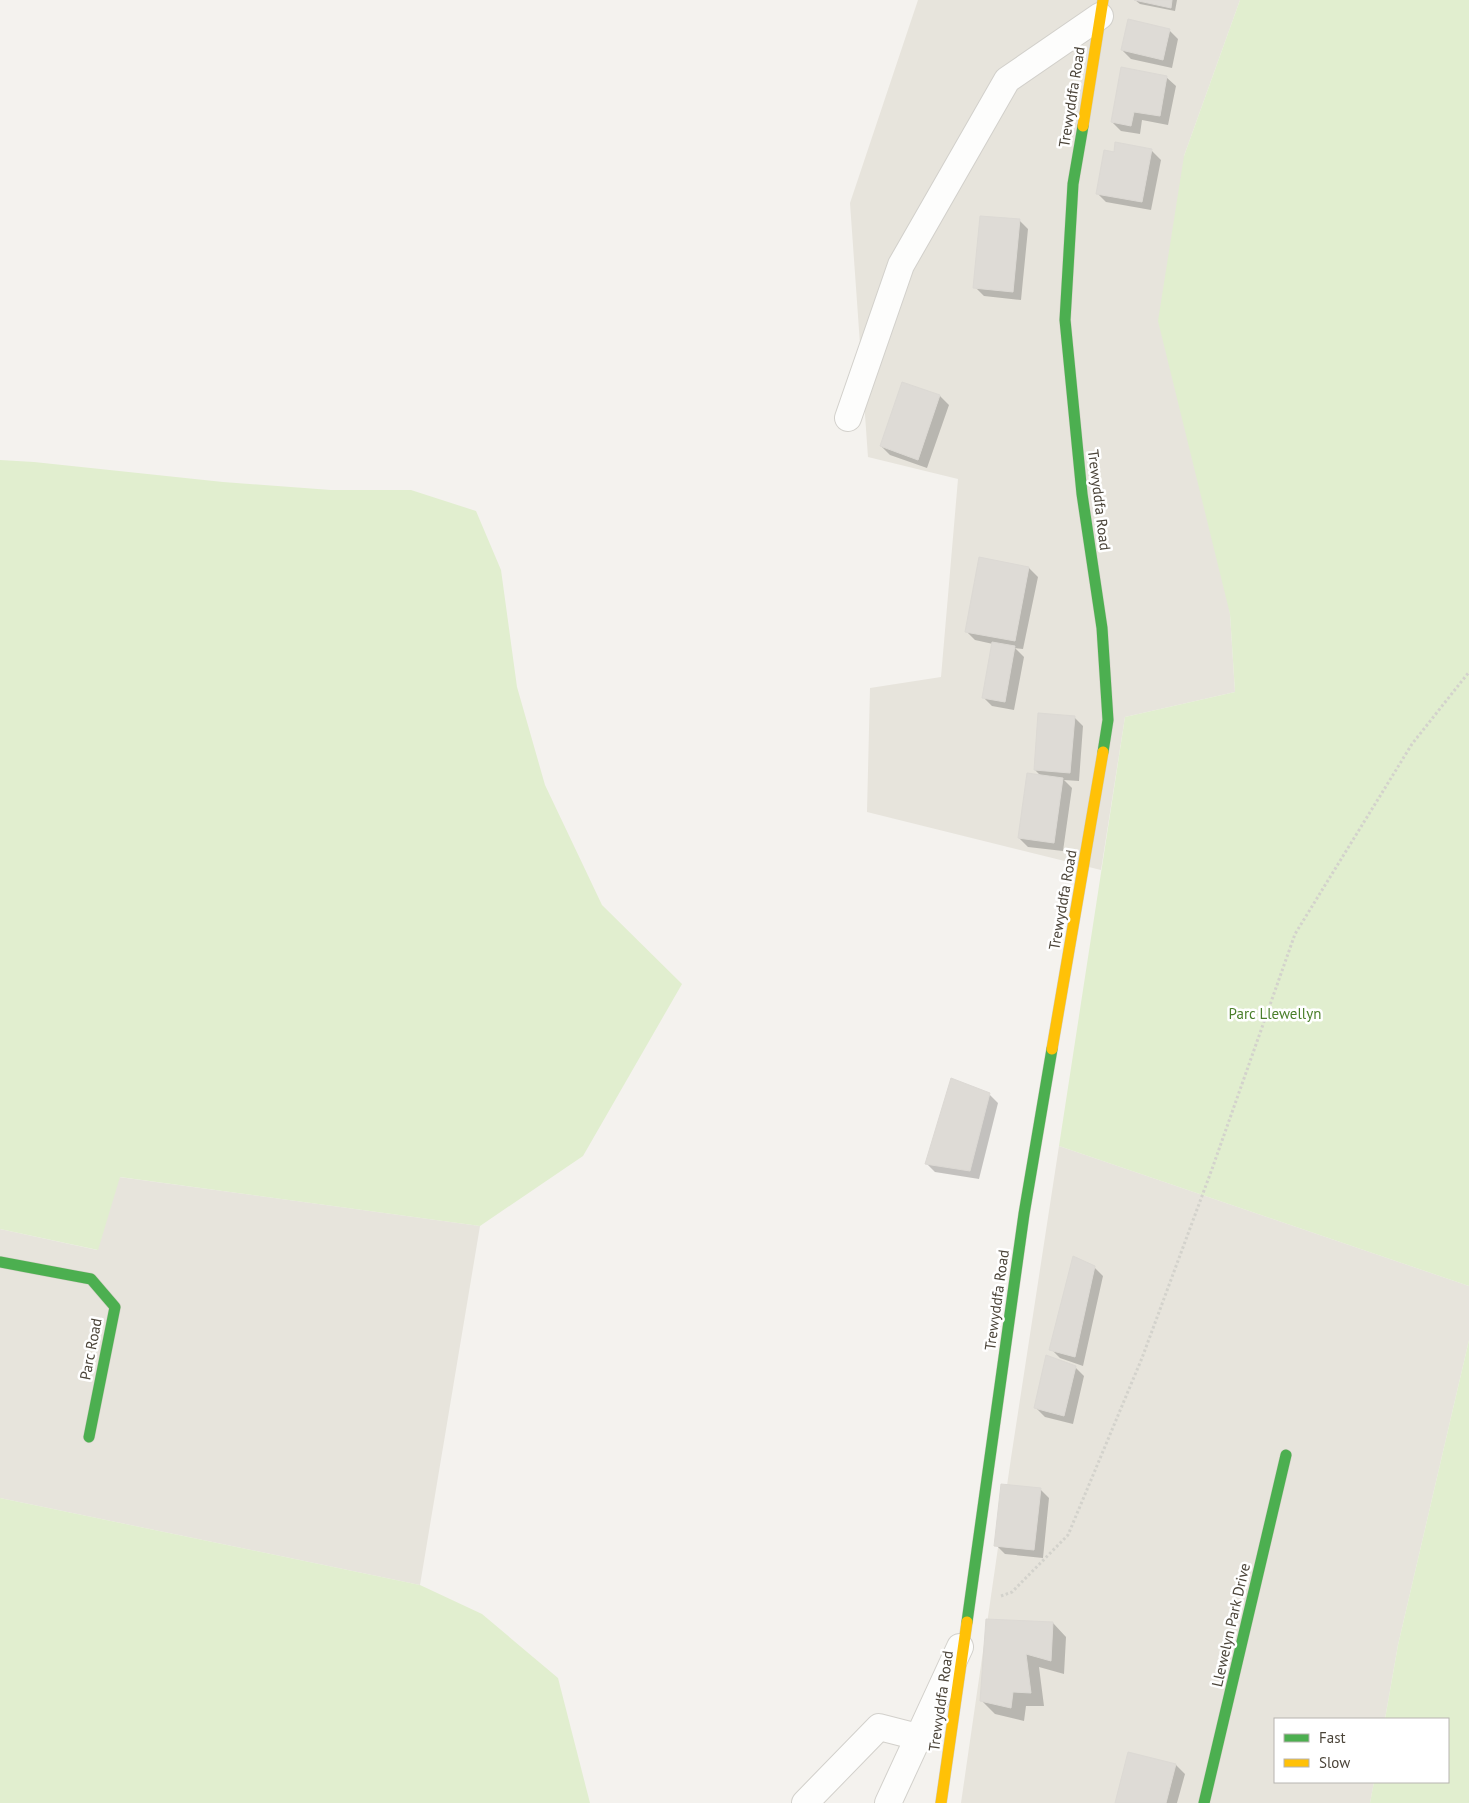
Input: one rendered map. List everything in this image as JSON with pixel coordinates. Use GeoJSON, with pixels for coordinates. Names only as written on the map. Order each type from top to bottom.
{"type":"FeatureCollection","features":[{"type":"Feature","properties":{"kind":"street"},"geometry":{"type":"LineString","coordinates":[[848,418],[901,265],[1007,80],[1101,8]]}},
{"type":"Feature","properties":{"kind":"street","name":"Trewyddfa Road"},"geometry":{"type":"LineString","coordinates":[[941,1803],[1024,1214],[1108,720],[1102,628],[1082,494],[1065,320],[1072,184],[1101,8]]}},
{"type":"Feature","properties":{"kind":"street","name":"Parc Road"},"geometry":{"type":"LineString","coordinates":[[0,1262],[91,1279],[115,1307],[89,1437]]}},
{"type":"Feature","properties":{"kind":"street","name":"Llewelyn Park Drive"},"geometry":{"type":"LineString","coordinates":[[1204,1803],[1286,1455]]}},
{"type":"Feature","properties":{"kind":"street"},"geometry":{"type":"LineString","coordinates":[[888,1803],[968,1620]]}},
{"type":"Feature","properties":{"kind":"street"},"geometry":{"type":"LineString","coordinates":[[805,1803],[879,1727],[918,1737]]}},
{"type":"Feature","properties":{"kind":"path"},"geometry":{"type":"LineString","coordinates":[[968,1620],[1012,1592],[1068,1536],[1142,1358],[1295,934],[1412,744],[1469,672]]}},
{"type":"Feature","properties":{"kind":"shaded area"},"geometry":{"type":"Polygon","coordinates":[[[918,0],[1240,0],[1184,156],[1230,614],[1235,692],[1125,717],[1101,870],[867,812],[870,688],[941,677],[958,479],[868,457],[850,203],[918,0]]]}},
{"type":"Feature","properties":{"kind":"shaded area"},"geometry":{"type":"Polygon","coordinates":[[[1059,1146],[1469,1286],[1469,1340],[1398,1645],[1385,1718],[1274,1718],[1274,1783],[1374,1783],[1370,1803],[961,1803],[1059,1146]]]}},
{"type":"Feature","properties":{"kind":"shaded area"},"geometry":{"type":"Polygon","coordinates":[[[119,1177],[480,1226],[420,1585],[0,1498],[0,1229],[97,1250],[119,1177]]]}},
{"type":"Feature","properties":{"kind":"green space","name":"Parc Llewellyn"},"geometry":{"type":"Polygon","coordinates":[[[1240,0],[1469,0],[1469,1286],[1059,1146],[1125,717],[1235,692],[1230,614],[1158,321],[1184,156],[1240,0]]]}},
{"type":"Feature","properties":{"kind":"green space"},"geometry":{"type":"Polygon","coordinates":[[[0,460],[223,482],[331,490],[411,490],[476,511],[501,570],[517,687],[545,785],[602,905],[682,984],[583,1156],[480,1226],[120,1177],[98,1250],[0,1229],[0,460]]]}},
{"type":"Feature","properties":{"kind":"green space"},"geometry":{"type":"Polygon","coordinates":[[[1469,1340],[1469,1803],[1370,1803],[1374,1783],[1449,1783],[1449,1718],[1385,1718],[1398,1645],[1469,1340]]]}},
{"type":"Feature","properties":{"kind":"green space"},"geometry":{"type":"Polygon","coordinates":[[[0,1498],[420,1585],[482,1614],[558,1678],[590,1803],[0,1803],[0,1498]]]}},
{"type":"Feature","properties":{"kind":"building"},"geometry":{"type":"Polygon","coordinates":[[[1134,0],[1172,0],[1171,8],[1134,0]]]}},
{"type":"Feature","properties":{"kind":"building"},"geometry":{"type":"Polygon","coordinates":[[[1128,19],[1170,29],[1163,60],[1121,50],[1128,19]]]}},
{"type":"Feature","properties":{"kind":"building"},"geometry":{"type":"Polygon","coordinates":[[[1121,67],[1167,76],[1160,116],[1134,112],[1131,126],[1111,122],[1121,67]]]}},
{"type":"Feature","properties":{"kind":"building"},"geometry":{"type":"Polygon","coordinates":[[[1115,142],[1152,149],[1142,202],[1096,194],[1104,150],[1114,152],[1115,142]]]}},
{"type":"Feature","properties":{"kind":"building"},"geometry":{"type":"Polygon","coordinates":[[[980,216],[1020,219],[1013,292],[973,288],[980,216]]]}},
{"type":"Feature","properties":{"kind":"building"},"geometry":{"type":"Polygon","coordinates":[[[902,382],[940,395],[918,460],[880,446],[902,382]]]}},
{"type":"Feature","properties":{"kind":"building"},"geometry":{"type":"Polygon","coordinates":[[[979,557],[1029,567],[1015,641],[965,632],[979,557]]]}},
{"type":"Feature","properties":{"kind":"building"},"geometry":{"type":"Polygon","coordinates":[[[992,642],[1015,646],[1005,702],[982,698],[992,642]]]}},
{"type":"Feature","properties":{"kind":"building"},"geometry":{"type":"Polygon","coordinates":[[[1038,713],[1075,716],[1070,773],[1034,770],[1038,713]]]}},
{"type":"Feature","properties":{"kind":"building"},"geometry":{"type":"Polygon","coordinates":[[[1027,773],[1063,778],[1054,843],[1018,838],[1027,773]]]}},
{"type":"Feature","properties":{"kind":"building"},"geometry":{"type":"Polygon","coordinates":[[[951,1078],[990,1093],[970,1171],[925,1164],[951,1078]]]}},
{"type":"Feature","properties":{"kind":"building"},"geometry":{"type":"Polygon","coordinates":[[[1073,1256],[1095,1266],[1075,1357],[1049,1350],[1073,1256]]]}},
{"type":"Feature","properties":{"kind":"building"},"geometry":{"type":"Polygon","coordinates":[[[1046,1355],[1076,1366],[1064,1416],[1034,1408],[1046,1355]]]}},
{"type":"Feature","properties":{"kind":"building"},"geometry":{"type":"Polygon","coordinates":[[[1001,1484],[1041,1488],[1034,1550],[994,1546],[1001,1484]]]}},
{"type":"Feature","properties":{"kind":"building"},"geometry":{"type":"Polygon","coordinates":[[[986,1619],[1053,1622],[1051,1661],[1026,1654],[1031,1693],[1013,1692],[1011,1708],[980,1701],[986,1619]]]}},
{"type":"Feature","properties":{"kind":"building"},"geometry":{"type":"Polygon","coordinates":[[[1128,1752],[1176,1764],[1166,1803],[1115,1803],[1128,1752]]]}},
{"type":"Feature","properties":{"kind":"traffic: fast"},"geometry":{"type":"LineString","coordinates":[[1083,126],[1073,184],[1065,320],[1082,494],[1102,628],[1108,720],[1103,752]]}},
{"type":"Feature","properties":{"kind":"traffic: fast"},"geometry":{"type":"LineString","coordinates":[[967,1622],[1024,1214],[1052,1049]]}},
{"type":"Feature","properties":{"kind":"traffic: fast"},"geometry":{"type":"LineString","coordinates":[[0,1262],[91,1279],[115,1307],[89,1437]]}},
{"type":"Feature","properties":{"kind":"traffic: fast"},"geometry":{"type":"LineString","coordinates":[[1204,1803],[1286,1455]]}},
{"type":"Feature","properties":{"kind":"traffic: slow"},"geometry":{"type":"LineString","coordinates":[[1083,126],[1103,0]]}},
{"type":"Feature","properties":{"kind":"traffic: slow"},"geometry":{"type":"LineString","coordinates":[[1052,1049],[1103,752]]}},
{"type":"Feature","properties":{"kind":"traffic: slow"},"geometry":{"type":"LineString","coordinates":[[941,1803],[967,1622]]}}]}
